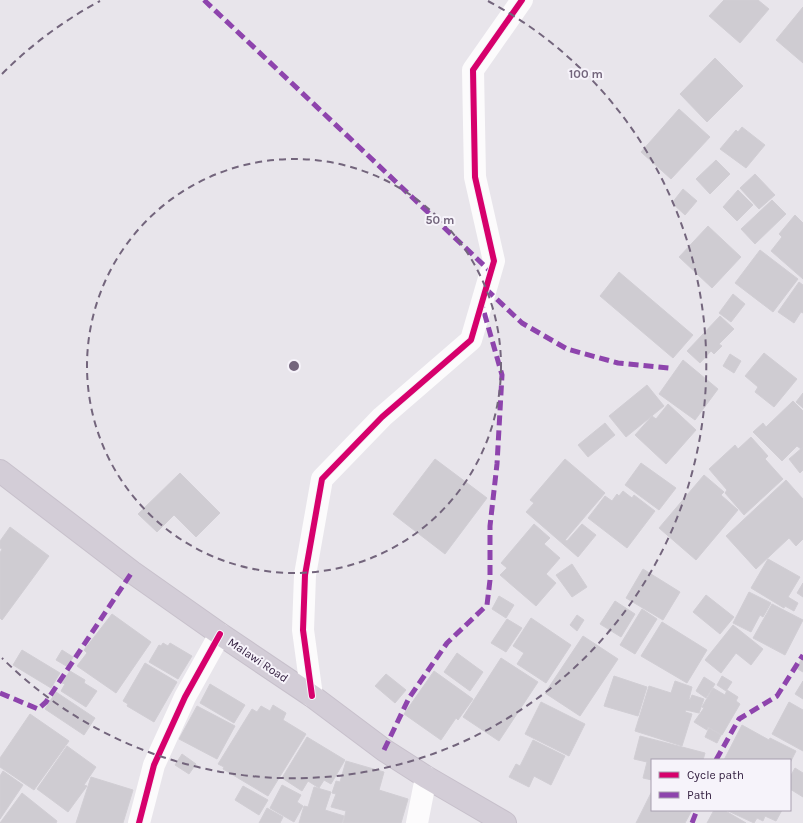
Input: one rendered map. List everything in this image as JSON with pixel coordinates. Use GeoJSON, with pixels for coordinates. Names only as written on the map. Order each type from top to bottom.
{"type":"FeatureCollection","features":[{"type":"Feature","properties":{"kind":"main road","name":"Malawi Road"},"geometry":{"type":"LineString","coordinates":[[0,470],[132,572],[312,696],[384,750],[426,777],[505,823]]}},
{"type":"Feature","properties":{"kind":"street"},"geometry":{"type":"LineString","coordinates":[[312,696],[303,630],[305,575],[322,479],[382,417],[471,340],[494,261],[475,177],[473,70],[522,0]]}},
{"type":"Feature","properties":{"kind":"street"},"geometry":{"type":"LineString","coordinates":[[139,823],[154,765],[185,697],[220,634]]}},
{"type":"Feature","properties":{"kind":"street"},"geometry":{"type":"LineString","coordinates":[[418,823],[426,777]]}},
{"type":"Feature","properties":{"kind":"building"},"geometry":{"type":"Polygon","coordinates":[[[724,0],[758,0],[769,9],[740,43],[709,16],[724,0]]]}},
{"type":"Feature","properties":{"kind":"building"},"geometry":{"type":"Polygon","coordinates":[[[803,7],[803,63],[776,40],[803,7]]]}},
{"type":"Feature","properties":{"kind":"building"},"geometry":{"type":"Polygon","coordinates":[[[715,58],[743,86],[707,122],[680,94],[715,58]]]}},
{"type":"Feature","properties":{"kind":"building"},"geometry":{"type":"Polygon","coordinates":[[[679,109],[710,137],[671,179],[641,152],[679,109]]]}},
{"type":"Feature","properties":{"kind":"building"},"geometry":{"type":"Polygon","coordinates":[[[742,127],[765,145],[746,168],[720,149],[736,130],[738,132],[742,127]]]}},
{"type":"Feature","properties":{"kind":"building"},"geometry":{"type":"Polygon","coordinates":[[[716,160],[730,174],[710,194],[696,179],[716,160]]]}},
{"type":"Feature","properties":{"kind":"building"},"geometry":{"type":"Polygon","coordinates":[[[755,174],[775,195],[759,209],[740,188],[755,174]]]}},
{"type":"Feature","properties":{"kind":"building"},"geometry":{"type":"Polygon","coordinates":[[[683,189],[697,201],[685,215],[672,203],[683,189]]]}},
{"type":"Feature","properties":{"kind":"building"},"geometry":{"type":"Polygon","coordinates":[[[738,190],[753,205],[737,221],[723,207],[738,190]]]}},
{"type":"Feature","properties":{"kind":"building"},"geometry":{"type":"Polygon","coordinates":[[[772,200],[786,214],[755,244],[741,229],[772,200]]]}},
{"type":"Feature","properties":{"kind":"building"},"geometry":{"type":"Polygon","coordinates":[[[795,215],[803,223],[803,279],[771,251],[782,237],[779,234],[795,215]]]}},
{"type":"Feature","properties":{"kind":"building"},"geometry":{"type":"Polygon","coordinates":[[[708,226],[741,257],[712,288],[679,257],[708,226]]]}},
{"type":"Feature","properties":{"kind":"building"},"geometry":{"type":"Polygon","coordinates":[[[760,250],[798,279],[773,312],[735,283],[760,250]]]}},
{"type":"Feature","properties":{"kind":"building"},"geometry":{"type":"Polygon","coordinates":[[[619,272],[693,335],[673,358],[600,296],[619,272]]]}},
{"type":"Feature","properties":{"kind":"building"},"geometry":{"type":"Polygon","coordinates":[[[799,282],[803,285],[803,313],[801,312],[794,323],[778,312],[799,282]]]}},
{"type":"Feature","properties":{"kind":"building"},"geometry":{"type":"Polygon","coordinates":[[[733,294],[745,304],[731,322],[719,313],[733,294]]]}},
{"type":"Feature","properties":{"kind":"building"},"geometry":{"type":"Polygon","coordinates":[[[720,316],[734,329],[719,344],[722,346],[714,354],[711,351],[700,363],[687,351],[720,316]]]}},
{"type":"Feature","properties":{"kind":"building"},"geometry":{"type":"Polygon","coordinates":[[[764,353],[797,379],[774,407],[755,392],[758,387],[745,376],[764,353]]]}},
{"type":"Feature","properties":{"kind":"building"},"geometry":{"type":"Polygon","coordinates":[[[730,354],[741,361],[734,373],[723,366],[730,354]]]}},
{"type":"Feature","properties":{"kind":"building"},"geometry":{"type":"Polygon","coordinates":[[[683,360],[718,389],[695,420],[659,394],[683,360]]]}},
{"type":"Feature","properties":{"kind":"building"},"geometry":{"type":"Polygon","coordinates":[[[647,385],[664,406],[626,437],[609,416],[647,385]]]}},
{"type":"Feature","properties":{"kind":"building"},"geometry":{"type":"Polygon","coordinates":[[[803,393],[803,408],[796,402],[803,393]]]}},
{"type":"Feature","properties":{"kind":"building"},"geometry":{"type":"Polygon","coordinates":[[[793,401],[803,411],[803,447],[801,449],[797,446],[782,461],[753,432],[763,423],[766,427],[793,401]]]}},
{"type":"Feature","properties":{"kind":"building"},"geometry":{"type":"Polygon","coordinates":[[[668,404],[696,430],[666,464],[635,435],[652,416],[656,419],[668,404]]]}},
{"type":"Feature","properties":{"kind":"building"},"geometry":{"type":"Polygon","coordinates":[[[605,423],[615,435],[588,457],[578,445],[605,423]]]}},
{"type":"Feature","properties":{"kind":"building"},"geometry":{"type":"Polygon","coordinates":[[[751,437],[768,456],[765,459],[783,479],[744,515],[725,493],[727,490],[709,469],[735,445],[738,449],[751,437]]]}},
{"type":"Feature","properties":{"kind":"building"},"geometry":{"type":"Polygon","coordinates":[[[803,447],[803,470],[800,473],[789,459],[803,447]]]}},
{"type":"Feature","properties":{"kind":"building"},"geometry":{"type":"Polygon","coordinates":[[[435,459],[487,498],[445,554],[393,514],[435,459]]]}},
{"type":"Feature","properties":{"kind":"building"},"geometry":{"type":"Polygon","coordinates":[[[565,459],[605,493],[565,540],[567,541],[582,524],[596,535],[578,557],[526,512],[534,503],[530,500],[565,459]]]}},
{"type":"Feature","properties":{"kind":"building"},"geometry":{"type":"Polygon","coordinates":[[[641,463],[676,488],[659,510],[625,485],[641,463]]]}},
{"type":"Feature","properties":{"kind":"building"},"geometry":{"type":"Polygon","coordinates":[[[180,473],[220,513],[196,537],[174,515],[157,532],[138,514],[180,473]]]}},
{"type":"Feature","properties":{"kind":"building"},"geometry":{"type":"Polygon","coordinates":[[[704,475],[724,492],[721,495],[738,510],[696,560],[659,528],[704,475]]]}},
{"type":"Feature","properties":{"kind":"building"},"geometry":{"type":"Polygon","coordinates":[[[786,480],[803,499],[803,539],[796,546],[789,538],[756,569],[726,536],[786,480]]]}},
{"type":"Feature","properties":{"kind":"building"},"geometry":{"type":"Polygon","coordinates":[[[623,491],[632,498],[634,495],[655,511],[627,548],[588,518],[605,496],[612,501],[617,494],[619,496],[623,491]]]}},
{"type":"Feature","properties":{"kind":"building"},"geometry":{"type":"Polygon","coordinates":[[[534,524],[550,538],[544,544],[560,558],[546,574],[556,583],[536,606],[500,575],[507,568],[501,563],[534,524]]]}},
{"type":"Feature","properties":{"kind":"building"},"geometry":{"type":"Polygon","coordinates":[[[10,527],[49,556],[2,620],[0,618],[0,553],[2,549],[0,548],[0,541],[10,527]]]}},
{"type":"Feature","properties":{"kind":"building"},"geometry":{"type":"Polygon","coordinates":[[[768,559],[800,577],[788,597],[798,603],[794,611],[785,606],[784,608],[751,588],[768,559]]]}},
{"type":"Feature","properties":{"kind":"building"},"geometry":{"type":"Polygon","coordinates":[[[572,564],[587,587],[572,597],[556,575],[572,564]]]}},
{"type":"Feature","properties":{"kind":"building"},"geometry":{"type":"Polygon","coordinates":[[[643,569],[680,592],[663,620],[626,598],[643,569]]]}},
{"type":"Feature","properties":{"kind":"building"},"geometry":{"type":"Polygon","coordinates":[[[803,583],[803,597],[797,593],[803,583]]]}},
{"type":"Feature","properties":{"kind":"building"},"geometry":{"type":"Polygon","coordinates":[[[749,592],[771,603],[763,617],[760,615],[751,632],[733,623],[749,592]]]}},
{"type":"Feature","properties":{"kind":"building"},"geometry":{"type":"Polygon","coordinates":[[[706,595],[734,617],[720,634],[693,612],[706,595]]]}},
{"type":"Feature","properties":{"kind":"building"},"geometry":{"type":"Polygon","coordinates":[[[499,596],[514,605],[506,618],[492,609],[499,596]]]}},
{"type":"Feature","properties":{"kind":"building"},"geometry":{"type":"Polygon","coordinates":[[[615,601],[635,614],[621,637],[600,624],[615,601]]]}},
{"type":"Feature","properties":{"kind":"building"},"geometry":{"type":"Polygon","coordinates":[[[772,604],[803,620],[785,655],[753,638],[772,604]]]}},
{"type":"Feature","properties":{"kind":"building"},"geometry":{"type":"Polygon","coordinates":[[[642,609],[657,619],[635,654],[620,645],[642,609]]]}},
{"type":"Feature","properties":{"kind":"building"},"geometry":{"type":"Polygon","coordinates":[[[112,614],[151,642],[116,693],[77,666],[87,653],[84,650],[112,614]]]}},
{"type":"Feature","properties":{"kind":"building"},"geometry":{"type":"Polygon","coordinates":[[[577,615],[584,620],[577,631],[570,625],[577,615]]]}},
{"type":"Feature","properties":{"kind":"building"},"geometry":{"type":"Polygon","coordinates":[[[531,618],[571,645],[546,683],[517,664],[524,653],[513,646],[531,618]]]}},
{"type":"Feature","properties":{"kind":"building"},"geometry":{"type":"Polygon","coordinates":[[[507,619],[522,628],[506,652],[491,643],[507,619]]]}},
{"type":"Feature","properties":{"kind":"building"},"geometry":{"type":"Polygon","coordinates":[[[662,622],[707,650],[687,683],[641,656],[662,622]]]}},
{"type":"Feature","properties":{"kind":"building"},"geometry":{"type":"Polygon","coordinates":[[[733,625],[763,649],[751,665],[736,653],[721,673],[705,660],[733,625]]]}},
{"type":"Feature","properties":{"kind":"building"},"geometry":{"type":"Polygon","coordinates":[[[583,636],[618,659],[580,716],[545,693],[583,636]]]}},
{"type":"Feature","properties":{"kind":"building"},"geometry":{"type":"Polygon","coordinates":[[[163,643],[168,646],[170,643],[192,656],[178,679],[149,662],[159,645],[161,646],[163,643]]]}},
{"type":"Feature","properties":{"kind":"building"},"geometry":{"type":"Polygon","coordinates":[[[22,650],[60,673],[51,688],[13,665],[22,650]]]}},
{"type":"Feature","properties":{"kind":"building"},"geometry":{"type":"Polygon","coordinates":[[[62,650],[73,657],[68,667],[56,660],[62,650]]]}},
{"type":"Feature","properties":{"kind":"building"},"geometry":{"type":"Polygon","coordinates":[[[457,653],[483,672],[470,691],[444,672],[457,653]]]}},
{"type":"Feature","properties":{"kind":"building"},"geometry":{"type":"Polygon","coordinates":[[[803,657],[803,672],[796,668],[803,657]]]}},
{"type":"Feature","properties":{"kind":"building"},"geometry":{"type":"Polygon","coordinates":[[[501,658],[538,682],[499,741],[463,717],[501,658]]]}},
{"type":"Feature","properties":{"kind":"building"},"geometry":{"type":"Polygon","coordinates":[[[145,663],[177,682],[154,722],[127,706],[128,704],[123,701],[145,663]]]}},
{"type":"Feature","properties":{"kind":"building"},"geometry":{"type":"Polygon","coordinates":[[[70,671],[85,680],[84,683],[97,691],[86,707],[61,691],[65,684],[62,683],[70,671]]]}},
{"type":"Feature","properties":{"kind":"building"},"geometry":{"type":"Polygon","coordinates":[[[434,671],[473,699],[458,720],[456,718],[441,740],[404,714],[434,671]]]}},
{"type":"Feature","properties":{"kind":"building"},"geometry":{"type":"Polygon","coordinates":[[[386,674],[406,690],[395,703],[375,686],[386,674]]]}},
{"type":"Feature","properties":{"kind":"building"},"geometry":{"type":"Polygon","coordinates":[[[614,676],[647,687],[638,716],[604,706],[614,676]]]}},
{"type":"Feature","properties":{"kind":"building"},"geometry":{"type":"Polygon","coordinates":[[[722,676],[732,682],[726,691],[717,685],[722,676]]]}},
{"type":"Feature","properties":{"kind":"building"},"geometry":{"type":"Polygon","coordinates":[[[704,677],[715,684],[706,698],[696,691],[704,677]]]}},
{"type":"Feature","properties":{"kind":"building"},"geometry":{"type":"Polygon","coordinates":[[[675,681],[692,687],[690,700],[692,695],[704,699],[699,713],[686,710],[685,712],[692,714],[682,746],[635,731],[649,686],[671,693],[675,681]]]}},
{"type":"Feature","properties":{"kind":"building"},"geometry":{"type":"Polygon","coordinates":[[[803,681],[803,699],[795,694],[803,681]]]}},
{"type":"Feature","properties":{"kind":"building"},"geometry":{"type":"Polygon","coordinates":[[[210,684],[245,705],[234,723],[200,703],[210,684]]]}},
{"type":"Feature","properties":{"kind":"building"},"geometry":{"type":"Polygon","coordinates":[[[713,688],[725,695],[727,690],[738,697],[736,701],[740,704],[722,735],[708,727],[707,730],[694,722],[704,708],[702,707],[713,688]]]}},
{"type":"Feature","properties":{"kind":"building"},"geometry":{"type":"Polygon","coordinates":[[[56,692],[95,718],[84,735],[45,709],[56,692]]]}},
{"type":"Feature","properties":{"kind":"building"},"geometry":{"type":"Polygon","coordinates":[[[541,702],[585,724],[569,756],[525,734],[541,702]]]}},
{"type":"Feature","properties":{"kind":"building"},"geometry":{"type":"Polygon","coordinates":[[[789,702],[803,710],[803,751],[772,734],[789,702]]]}},
{"type":"Feature","properties":{"kind":"building"},"geometry":{"type":"Polygon","coordinates":[[[273,705],[286,713],[283,720],[306,734],[268,796],[223,769],[224,767],[218,764],[252,709],[257,712],[261,706],[270,711],[273,705]]]}},
{"type":"Feature","properties":{"kind":"building"},"geometry":{"type":"Polygon","coordinates":[[[197,706],[235,726],[217,759],[179,739],[197,706]]]}},
{"type":"Feature","properties":{"kind":"building"},"geometry":{"type":"Polygon","coordinates":[[[30,714],[69,741],[34,790],[0,767],[0,758],[30,714]]]}},
{"type":"Feature","properties":{"kind":"building"},"geometry":{"type":"Polygon","coordinates":[[[742,725],[769,740],[770,738],[796,751],[791,761],[791,759],[725,759],[742,725]]]}},
{"type":"Feature","properties":{"kind":"building"},"geometry":{"type":"Polygon","coordinates":[[[709,728],[721,735],[717,743],[705,737],[709,728]]]}},
{"type":"Feature","properties":{"kind":"building"},"geometry":{"type":"Polygon","coordinates":[[[640,736],[705,753],[703,759],[651,759],[651,780],[643,778],[647,762],[634,759],[640,736]]]}},
{"type":"Feature","properties":{"kind":"building"},"geometry":{"type":"Polygon","coordinates":[[[307,737],[345,760],[331,784],[324,780],[319,788],[308,781],[302,791],[282,778],[307,737]]]}},
{"type":"Feature","properties":{"kind":"building"},"geometry":{"type":"Polygon","coordinates":[[[533,740],[565,756],[551,785],[534,776],[529,787],[509,777],[516,764],[520,766],[533,740]]]}},
{"type":"Feature","properties":{"kind":"building"},"geometry":{"type":"Polygon","coordinates":[[[67,746],[96,767],[84,785],[87,786],[68,812],[37,789],[67,746]]]}},
{"type":"Feature","properties":{"kind":"building"},"geometry":{"type":"Polygon","coordinates":[[[182,754],[196,764],[189,774],[175,765],[182,754]]]}},
{"type":"Feature","properties":{"kind":"building"},"geometry":{"type":"Polygon","coordinates":[[[346,761],[384,772],[379,790],[408,799],[401,823],[343,823],[346,811],[331,807],[336,794],[332,793],[336,781],[340,782],[346,761]]]}},
{"type":"Feature","properties":{"kind":"building"},"geometry":{"type":"Polygon","coordinates":[[[795,768],[803,773],[803,797],[791,790],[791,775],[795,768]]]}},
{"type":"Feature","properties":{"kind":"building"},"geometry":{"type":"Polygon","coordinates":[[[3,771],[23,785],[0,819],[0,776],[3,771]]]}},
{"type":"Feature","properties":{"kind":"building"},"geometry":{"type":"Polygon","coordinates":[[[91,777],[133,790],[123,823],[76,823],[91,777]]]}},
{"type":"Feature","properties":{"kind":"building"},"geometry":{"type":"Polygon","coordinates":[[[282,785],[301,795],[297,802],[303,806],[294,822],[270,808],[282,785]]]}},
{"type":"Feature","properties":{"kind":"building"},"geometry":{"type":"Polygon","coordinates":[[[243,786],[268,800],[259,815],[235,800],[243,786]]]}},
{"type":"Feature","properties":{"kind":"building"},"geometry":{"type":"Polygon","coordinates":[[[314,787],[331,792],[325,810],[344,816],[342,823],[299,823],[304,806],[308,807],[314,787]]]}},
{"type":"Feature","properties":{"kind":"building"},"geometry":{"type":"Polygon","coordinates":[[[22,793],[57,821],[56,823],[0,823],[22,793]]]}},
{"type":"Feature","properties":{"kind":"building"},"geometry":{"type":"Polygon","coordinates":[[[651,793],[651,811],[691,811],[685,823],[636,823],[651,793]]]}},
{"type":"Feature","properties":{"kind":"building"},"geometry":{"type":"Polygon","coordinates":[[[267,808],[283,817],[280,823],[259,823],[267,808]]]}},
{"type":"Feature","properties":{"kind":"building"},"geometry":{"type":"Polygon","coordinates":[[[713,811],[726,811],[746,823],[707,823],[713,811]]]}},
{"type":"Feature","properties":{"kind":"building"},"geometry":{"type":"Polygon","coordinates":[[[728,811],[781,811],[776,821],[765,816],[763,821],[757,818],[754,823],[728,811]]]}},
{"type":"Feature","properties":{"kind":"marked path"},"geometry":{"type":"LineString","coordinates":[[204,0],[491,272]]}},
{"type":"Feature","properties":{"kind":"marked path"},"geometry":{"type":"LineString","coordinates":[[486,289],[522,323],[567,349],[618,363],[669,368]]}},
{"type":"Feature","properties":{"kind":"marked path"},"geometry":{"type":"LineString","coordinates":[[384,750],[409,698],[447,643],[487,605],[490,580],[490,526],[497,464],[502,375],[482,305]]}},
{"type":"Feature","properties":{"kind":"marked path"},"geometry":{"type":"LineString","coordinates":[[0,693],[38,709],[46,702],[132,572]]}},
{"type":"Feature","properties":{"kind":"marked path"},"geometry":{"type":"LineString","coordinates":[[717,759],[739,719],[777,696],[803,655]]}},
{"type":"Feature","properties":{"kind":"marked path"},"geometry":{"type":"LineString","coordinates":[[692,823],[697,811]]}},
{"type":"Feature","properties":{"kind":"cycle path"},"geometry":{"type":"LineString","coordinates":[[312,696],[303,630],[305,575],[322,479],[382,417],[471,340],[494,261],[475,177],[473,70],[522,0]]}},
{"type":"Feature","properties":{"kind":"cycle path"},"geometry":{"type":"LineString","coordinates":[[139,823],[154,765],[185,697],[220,634]]}}]}
